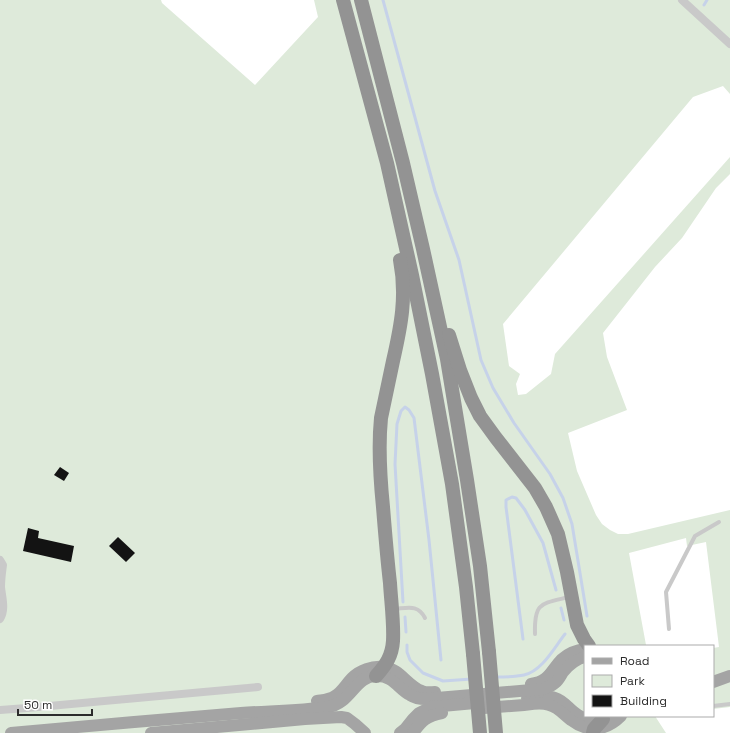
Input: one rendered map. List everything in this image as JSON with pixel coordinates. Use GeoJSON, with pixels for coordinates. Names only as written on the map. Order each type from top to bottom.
{"type":"FeatureCollection","features":[{"type":"Feature","properties":{"kind":"highway"},"geometry":{"type":"LineString","coordinates":[[343,0],[387,163],[434,382],[452,484],[466,587],[480,733]]}},
{"type":"Feature","properties":{"kind":"highway"},"geometry":{"type":"LineString","coordinates":[[361,0],[403,163],[446,359],[480,566],[496,733]]}},
{"type":"Feature","properties":{"kind":"highway"},"geometry":{"type":"LineString","coordinates":[[380,671],[390,656],[393,641],[392,609],[379,454],[380,433],[381,418],[401,326],[403,304],[402,274],[389,204],[387,163]]}},
{"type":"Feature","properties":{"kind":"highway"},"geometry":{"type":"LineString","coordinates":[[430,282],[460,370],[480,416],[535,488],[546,507],[558,534],[577,625],[588,645]]}},
{"type":"Feature","properties":{"kind":"main road"},"geometry":{"type":"LineString","coordinates":[[151,733],[251,718],[326,700],[344,694],[352,678],[373,667],[380,671],[394,671],[424,692],[538,683],[549,676],[562,659],[573,652],[584,649]]}},
{"type":"Feature","properties":{"kind":"main road"},"geometry":{"type":"LineString","coordinates":[[380,671],[382,676],[395,682],[409,695],[425,699],[543,689],[556,682],[574,662],[584,657]]}},
{"type":"Feature","properties":{"kind":"main road"},"geometry":{"type":"LineString","coordinates":[[714,678],[730,676]]}},
{"type":"Feature","properties":{"kind":"main road"},"geometry":{"type":"LineString","coordinates":[[344,694],[347,702],[350,726]]}},
{"type":"Feature","properties":{"kind":"main road"},"geometry":{"type":"LineString","coordinates":[[400,733],[419,713],[431,707],[536,697],[553,697],[562,701],[578,715],[604,727],[620,717]]}},
{"type":"Feature","properties":{"kind":"main road"},"geometry":{"type":"LineString","coordinates":[[413,733],[420,724],[429,717],[440,713],[542,704],[555,708],[582,727],[600,724]]}},
{"type":"Feature","properties":{"kind":"main road"},"geometry":{"type":"LineString","coordinates":[[11,733],[251,718],[305,719],[341,717],[350,726]]}},
{"type":"Feature","properties":{"kind":"main road"},"geometry":{"type":"LineString","coordinates":[[350,726],[355,724],[365,733]]}},
{"type":"Feature","properties":{"kind":"street"},"geometry":{"type":"LineString","coordinates":[[682,0],[730,44]]}},
{"type":"Feature","properties":{"kind":"street"},"geometry":{"type":"LineString","coordinates":[[0,560],[3,565],[1,586],[3,609],[2,616],[0,618]]}},
{"type":"Feature","properties":{"kind":"street"},"geometry":{"type":"LineString","coordinates":[[0,710],[258,687]]}},
{"type":"Feature","properties":{"kind":"lane"},"geometry":{"type":"LineString","coordinates":[[669,629],[666,592],[695,536],[719,522]]}},
{"type":"Feature","properties":{"kind":"lane"},"geometry":{"type":"LineString","coordinates":[[535,634],[534,619],[538,608],[543,604],[571,597]]}},
{"type":"Feature","properties":{"kind":"lane"},"geometry":{"type":"LineString","coordinates":[[392,609],[414,608],[421,611],[426,618]]}},
{"type":"Feature","properties":{"kind":"lane"},"geometry":{"type":"LineString","coordinates":[[714,706],[730,704]]}},
{"type":"Feature","properties":{"kind":"green space"},"geometry":{"type":"Polygon","coordinates":[[[0,0],[161,0],[162,3],[255,85],[318,17],[314,0],[730,0],[730,94],[723,86],[693,97],[503,324],[509,366],[520,374],[516,384],[518,395],[526,394],[551,374],[555,354],[730,157],[730,174],[716,188],[682,238],[655,267],[603,333],[607,357],[627,410],[568,433],[577,471],[596,515],[602,524],[618,534],[628,534],[730,510],[730,707],[714,709],[714,648],[719,647],[706,542],[687,546],[686,538],[629,553],[646,645],[584,645],[584,717],[656,717],[666,733],[0,733],[0,0]]]}},
{"type":"Feature","properties":{"kind":"building"},"geometry":{"type":"Polygon","coordinates":[[[60,467],[69,473],[64,481],[54,475],[60,467]]]}},
{"type":"Feature","properties":{"kind":"building"},"geometry":{"type":"Polygon","coordinates":[[[28,528],[39,531],[38,538],[74,546],[71,562],[23,551],[28,528]]]}},
{"type":"Feature","properties":{"kind":"building"},"geometry":{"type":"Polygon","coordinates":[[[118,537],[135,553],[126,562],[109,546],[118,537]]]}},
{"type":"Feature","properties":{"kind":"waterway"},"geometry":{"type":"LineString","coordinates":[[383,0],[435,191],[459,260],[481,360],[493,388],[514,423],[550,474],[563,498],[572,524],[587,616]]}},
{"type":"Feature","properties":{"kind":"waterway"},"geometry":{"type":"LineString","coordinates":[[704,5],[707,0]]}},
{"type":"Feature","properties":{"kind":"waterway"},"geometry":{"type":"LineString","coordinates":[[403,602],[395,464],[397,424],[401,411],[405,407],[414,418],[429,540],[441,660]]}},
{"type":"Feature","properties":{"kind":"waterway"},"geometry":{"type":"LineString","coordinates":[[523,639],[506,500],[512,497],[516,498],[525,510],[543,543],[556,590]]}},
{"type":"Feature","properties":{"kind":"waterway"},"geometry":{"type":"LineString","coordinates":[[561,608],[564,620]]}},
{"type":"Feature","properties":{"kind":"waterway"},"geometry":{"type":"LineString","coordinates":[[405,617],[406,632]]}},
{"type":"Feature","properties":{"kind":"waterway"},"geometry":{"type":"LineString","coordinates":[[496,677],[517,676],[530,673],[542,664],[565,634]]}},
{"type":"Feature","properties":{"kind":"waterway"},"geometry":{"type":"LineString","coordinates":[[407,645],[407,652],[410,660],[423,673],[443,681],[472,679]]}}]}
